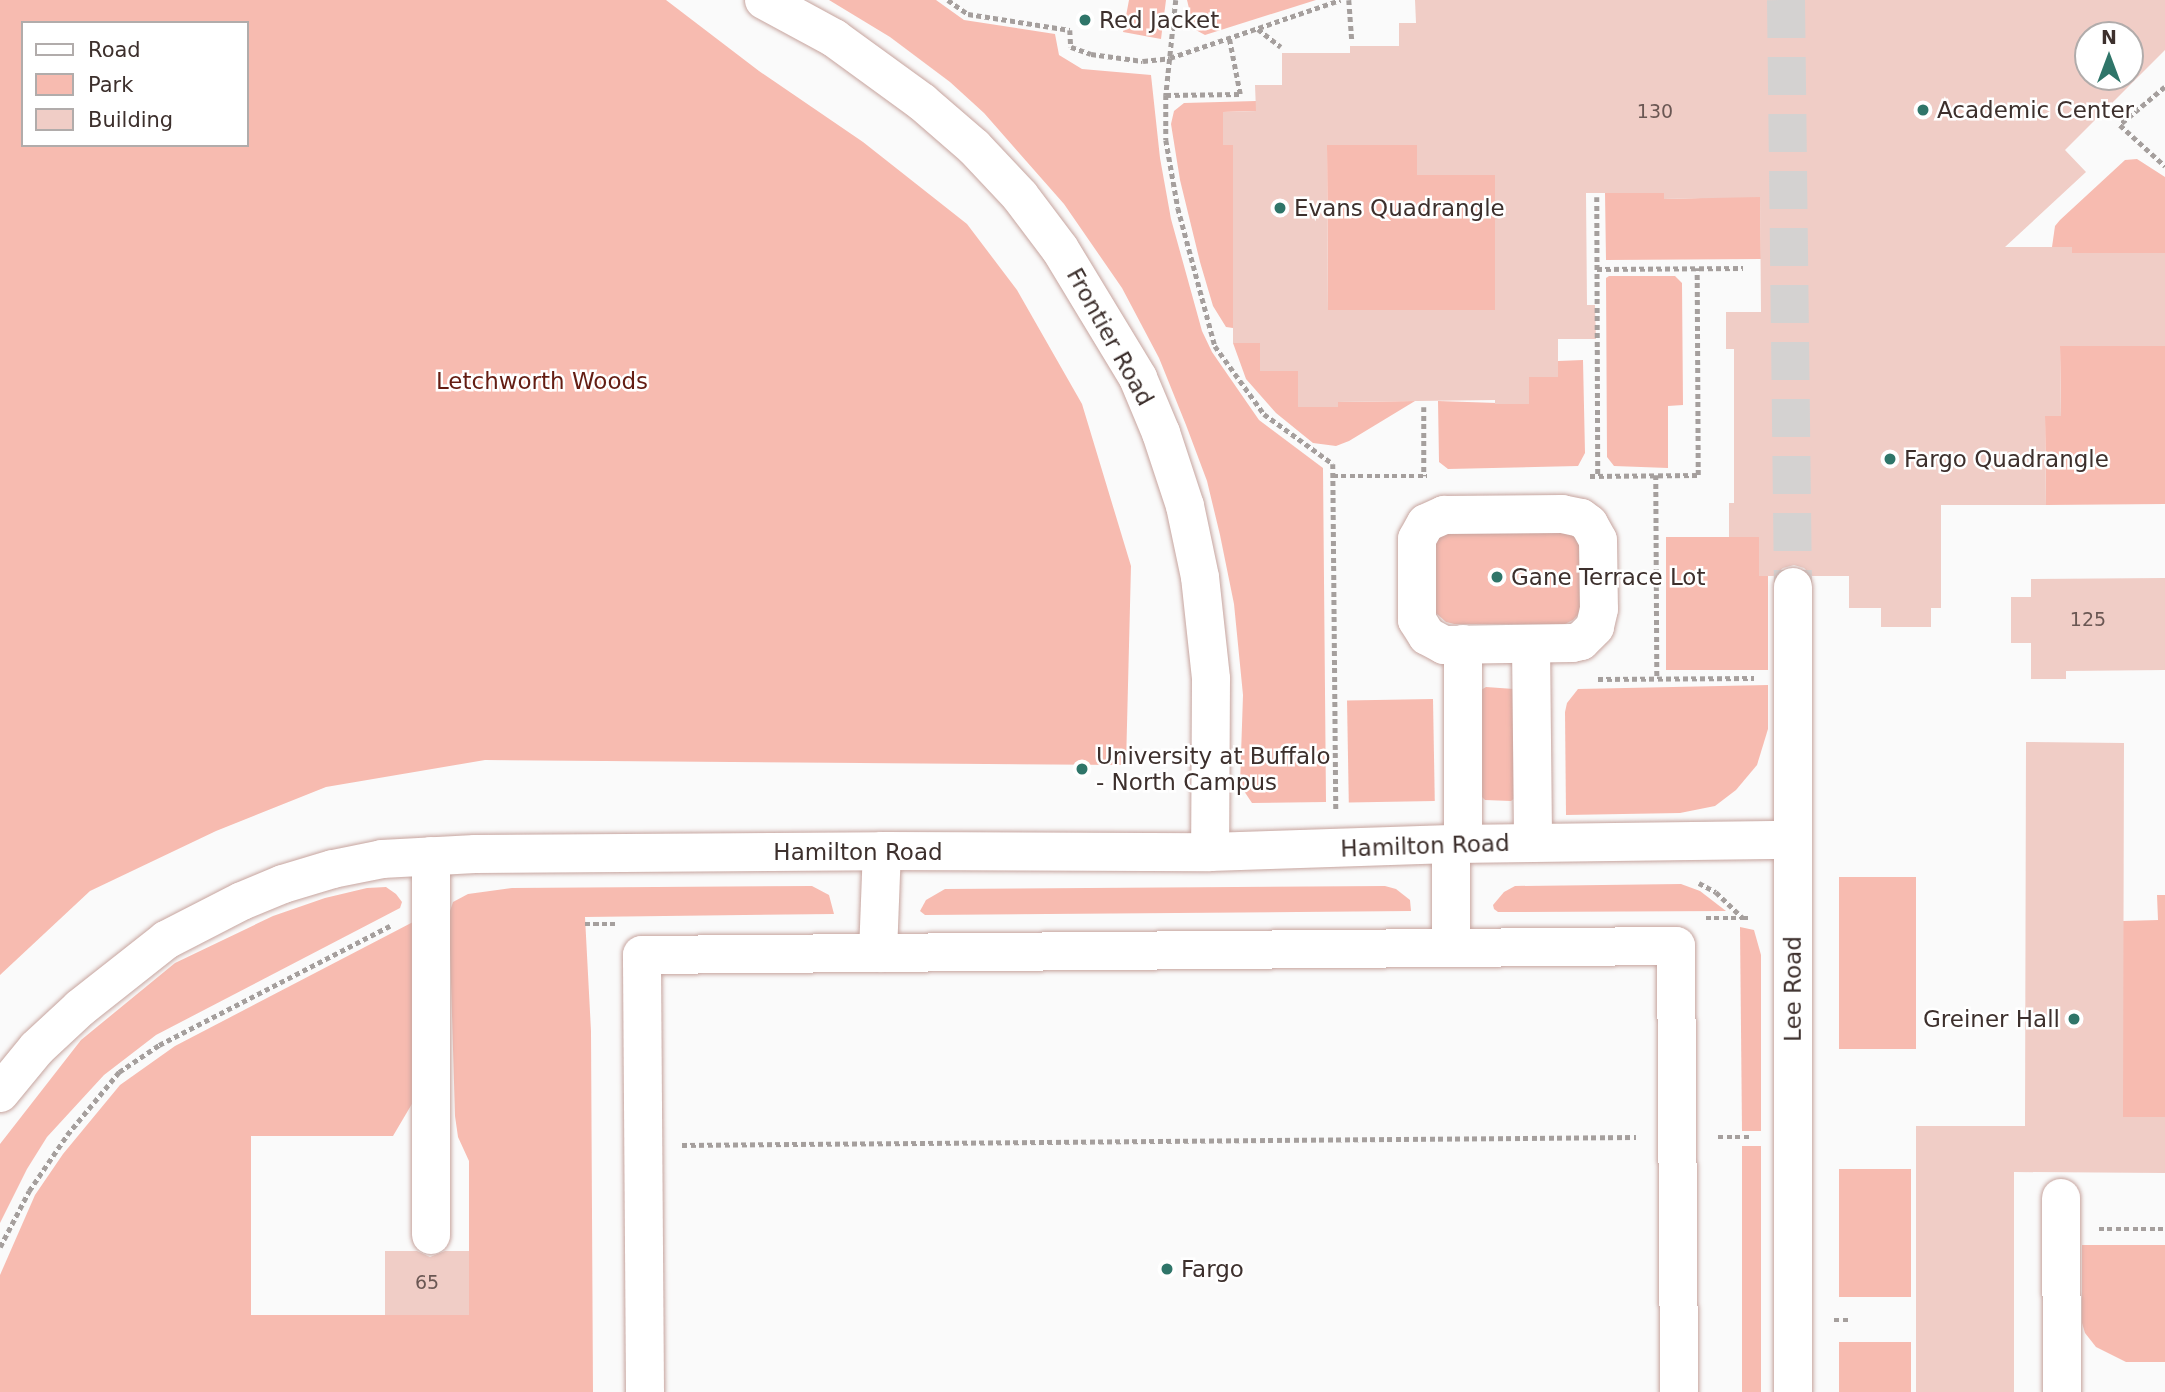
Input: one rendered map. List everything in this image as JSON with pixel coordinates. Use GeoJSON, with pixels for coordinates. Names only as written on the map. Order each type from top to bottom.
{"type":"FeatureCollection","features":[{"type":"Feature","properties":{"kind":"street","name":"Frontier Road"},"geometry":{"type":"LineString","coordinates":[[764,0],[834,38],[922,102],[974,147],[1020,196],[1060,249],[1138,378],[1161,433],[1185,506],[1199,577],[1211,679],[1210,852]]}},
{"type":"Feature","properties":{"kind":"street"},"geometry":{"type":"LineString","coordinates":[[1562,514],[1581,518],[1589,524],[1598,540],[1599,608],[1595,627],[1581,640],[1572,643],[1531,644],[1435,642],[1421,629],[1417,620],[1416,548],[1420,530],[1426,523],[1444,515],[1562,514]]}},
{"type":"Feature","properties":{"kind":"street","name":"Lee Road"},"geometry":{"type":"LineString","coordinates":[[1793,1392],[1794,587]]}},
{"type":"Feature","properties":{"kind":"street"},"geometry":{"type":"LineString","coordinates":[[1451,948],[1463,644]]}},
{"type":"Feature","properties":{"kind":"street"},"geometry":{"type":"LineString","coordinates":[[1531,644],[1533,843]]}},
{"type":"Feature","properties":{"kind":"street","name":"Hamilton Road"},"geometry":{"type":"LineString","coordinates":[[0,1093],[37,1048],[80,1008],[166,940],[242,901],[283,884],[332,869],[382,859],[431,856],[882,851],[1210,852],[1457,844],[1793,841]]}},
{"type":"Feature","properties":{"kind":"street"},"geometry":{"type":"LineString","coordinates":[[878,953],[882,851]]}},
{"type":"Feature","properties":{"kind":"street"},"geometry":{"type":"LineString","coordinates":[[431,856],[431,1235]]}},
{"type":"Feature","properties":{"kind":"street"},"geometry":{"type":"LineString","coordinates":[[645,1392],[642,955],[1676,946],[1679,1392]]}},
{"type":"Feature","properties":{"kind":"street"},"geometry":{"type":"LineString","coordinates":[[2061,1214],[2062,1392]]}},
{"type":"Feature","properties":{"kind":"path"},"geometry":{"type":"LineString","coordinates":[[947,0],[968,14],[1070,30],[1071,47],[1091,54],[1143,61],[1170,58],[1340,0]]}},
{"type":"Feature","properties":{"kind":"path"},"geometry":{"type":"LineString","coordinates":[[1176,0],[1166,95],[1166,141],[1178,208],[1215,346],[1264,414],[1334,464],[1338,849]]}},
{"type":"Feature","properties":{"kind":"path"},"geometry":{"type":"LineString","coordinates":[[1349,0],[1352,41]]}},
{"type":"Feature","properties":{"kind":"path"},"geometry":{"type":"LineString","coordinates":[[1257,28],[1281,47]]}},
{"type":"Feature","properties":{"kind":"path"},"geometry":{"type":"LineString","coordinates":[[1166,95],[1240,94],[1229,38]]}},
{"type":"Feature","properties":{"kind":"path"},"geometry":{"type":"LineString","coordinates":[[2165,88],[2120,125],[2165,166]]}},
{"type":"Feature","properties":{"kind":"path"},"geometry":{"type":"LineString","coordinates":[[1597,197],[1598,475]]}},
{"type":"Feature","properties":{"kind":"path"},"geometry":{"type":"LineString","coordinates":[[1657,678],[1656,475],[1698,475],[1697,268]]}},
{"type":"Feature","properties":{"kind":"path"},"geometry":{"type":"LineString","coordinates":[[1597,269],[1743,268]]}},
{"type":"Feature","properties":{"kind":"path"},"geometry":{"type":"LineString","coordinates":[[1424,407],[1424,476]]}},
{"type":"Feature","properties":{"kind":"path"},"geometry":{"type":"LineString","coordinates":[[1590,679],[1794,677]]}},
{"type":"Feature","properties":{"kind":"path"},"geometry":{"type":"LineString","coordinates":[[671,1145],[1794,1136]]}},
{"type":"Feature","properties":{"kind":"path"},"geometry":{"type":"LineString","coordinates":[[2061,1214],[2165,1229]]}},
{"type":"Feature","properties":{"kind":"path"},"geometry":{"type":"LineString","coordinates":[[1833,1320],[1849,1320]]}},
{"type":"Feature","properties":{"kind":"green space","name":"Letchworth Woods"},"geometry":{"type":"Polygon","coordinates":[[[0,0],[666,0],[759,71],[863,142],[967,224],[1017,290],[1082,404],[1131,566],[1126,765],[485,760],[326,787],[216,831],[90,891],[0,975],[0,0]]]}},
{"type":"Feature","properties":{"kind":"green space"},"geometry":{"type":"Polygon","coordinates":[[[829,0],[936,0],[964,20],[1055,34],[1059,55],[1082,69],[1151,75],[1160,158],[1171,219],[1202,331],[1212,352],[1259,420],[1323,468],[1326,802],[1252,803],[1240,785],[1243,695],[1234,604],[1220,535],[1207,481],[1186,425],[1159,358],[1122,288],[1064,204],[984,113],[950,82],[890,37],[829,0]]]}},
{"type":"Feature","properties":{"kind":"green space"},"geometry":{"type":"Polygon","coordinates":[[[1129,0],[1166,0],[1161,39],[1123,32],[1129,0]]]}},
{"type":"Feature","properties":{"kind":"green space"},"geometry":{"type":"Polygon","coordinates":[[[1187,0],[1316,0],[1205,35],[1194,29],[1187,0]]]}},
{"type":"Feature","properties":{"kind":"green space"},"geometry":{"type":"Polygon","coordinates":[[[1256,101],[1256,111],[1223,112],[1223,145],[1233,145],[1233,328],[1226,327],[1213,306],[1180,180],[1171,124],[1174,111],[1184,103],[1256,101]]]}},
{"type":"Feature","properties":{"kind":"green space"},"geometry":{"type":"Polygon","coordinates":[[[1327,145],[1417,145],[1418,175],[1526,175],[1495,236],[1495,310],[1328,310],[1327,145]]]}},
{"type":"Feature","properties":{"kind":"green space"},"geometry":{"type":"Polygon","coordinates":[[[2137,159],[2165,177],[2165,253],[2072,253],[2072,247],[2052,247],[2055,226],[2060,220],[2125,160],[2137,159]]]}},
{"type":"Feature","properties":{"kind":"green space"},"geometry":{"type":"Polygon","coordinates":[[[1760,174],[1761,259],[1606,260],[1605,193],[1664,193],[1665,199],[1701,198],[1760,174]]]}},
{"type":"Feature","properties":{"kind":"green space"},"geometry":{"type":"Polygon","coordinates":[[[1675,276],[1682,283],[1683,405],[1668,406],[1668,468],[1614,466],[1607,457],[1606,278],[1675,276]]]}},
{"type":"Feature","properties":{"kind":"green space"},"geometry":{"type":"Polygon","coordinates":[[[1233,343],[1260,343],[1261,371],[1298,371],[1298,406],[1338,402],[1415,401],[1349,441],[1336,446],[1313,443],[1276,413],[1246,379],[1233,343]]]}},
{"type":"Feature","properties":{"kind":"green space"},"geometry":{"type":"Polygon","coordinates":[[[2165,345],[2165,504],[2046,505],[2045,416],[2061,415],[2060,346],[2165,345]]]}},
{"type":"Feature","properties":{"kind":"green space"},"geometry":{"type":"Polygon","coordinates":[[[1583,360],[1585,453],[1578,466],[1448,469],[1439,462],[1438,401],[1529,404],[1529,377],[1558,377],[1558,361],[1583,360]]]}},
{"type":"Feature","properties":{"kind":"green space"},"geometry":{"type":"Polygon","coordinates":[[[1567,530],[1580,541],[1581,611],[1573,620],[1565,624],[1454,624],[1446,622],[1436,613],[1434,542],[1442,534],[1567,530]]]}},
{"type":"Feature","properties":{"kind":"green space"},"geometry":{"type":"Polygon","coordinates":[[[1666,537],[1759,537],[1759,576],[1768,576],[1768,670],[1666,670],[1666,537]]]}},
{"type":"Feature","properties":{"kind":"green space"},"geometry":{"type":"Polygon","coordinates":[[[1768,685],[1768,729],[1757,765],[1736,790],[1715,806],[1680,813],[1566,815],[1565,712],[1567,703],[1578,689],[1768,685]]]}},
{"type":"Feature","properties":{"kind":"green space"},"geometry":{"type":"Polygon","coordinates":[[[1486,687],[1514,689],[1515,798],[1511,801],[1485,800],[1481,796],[1481,690],[1486,687]]]}},
{"type":"Feature","properties":{"kind":"green space"},"geometry":{"type":"Polygon","coordinates":[[[1433,699],[1435,801],[1349,802],[1347,701],[1433,699]]]}},
{"type":"Feature","properties":{"kind":"green space"},"geometry":{"type":"Polygon","coordinates":[[[1839,877],[1916,877],[1916,1049],[1839,1049],[1839,877]]]}},
{"type":"Feature","properties":{"kind":"green space"},"geometry":{"type":"Polygon","coordinates":[[[1681,884],[1700,891],[1726,911],[1498,912],[1493,905],[1504,892],[1515,886],[1681,884]]]}},
{"type":"Feature","properties":{"kind":"green space"},"geometry":{"type":"Polygon","coordinates":[[[812,886],[829,895],[834,914],[585,917],[591,1031],[593,1392],[0,1392],[0,1275],[35,1195],[63,1154],[120,1085],[175,1046],[413,922],[416,1097],[393,1136],[251,1136],[251,1315],[469,1315],[469,1161],[458,1137],[455,1116],[449,914],[453,902],[468,894],[512,888],[812,886]]]}},
{"type":"Feature","properties":{"kind":"green space"},"geometry":{"type":"Polygon","coordinates":[[[1385,886],[1396,889],[1410,900],[1411,911],[925,915],[920,911],[926,900],[945,889],[1385,886]]]}},
{"type":"Feature","properties":{"kind":"green space"},"geometry":{"type":"Polygon","coordinates":[[[386,887],[402,902],[400,908],[156,1035],[104,1075],[47,1137],[27,1169],[0,1223],[0,1144],[81,1040],[175,963],[273,916],[325,898],[367,888],[386,887]]]}},
{"type":"Feature","properties":{"kind":"green space"},"geometry":{"type":"Polygon","coordinates":[[[2157,895],[2165,895],[2165,1117],[2123,1117],[2123,921],[2158,920],[2157,895]]]}},
{"type":"Feature","properties":{"kind":"green space"},"geometry":{"type":"Polygon","coordinates":[[[1740,927],[1754,930],[1761,955],[1761,1131],[1742,1131],[1740,927]]]}},
{"type":"Feature","properties":{"kind":"green space"},"geometry":{"type":"Polygon","coordinates":[[[1742,1146],[1761,1146],[1761,1392],[1742,1392],[1742,1146]]]}},
{"type":"Feature","properties":{"kind":"green space"},"geometry":{"type":"Polygon","coordinates":[[[1839,1169],[1911,1169],[1911,1297],[1839,1297],[1839,1169]]]}},
{"type":"Feature","properties":{"kind":"green space"},"geometry":{"type":"Polygon","coordinates":[[[2082,1245],[2165,1245],[2165,1362],[2126,1362],[2096,1347],[2085,1333],[2082,1323],[2082,1245]]]}},
{"type":"Feature","properties":{"kind":"green space"},"geometry":{"type":"Polygon","coordinates":[[[1839,1342],[1911,1342],[1911,1392],[1839,1392],[1839,1342]]]}},
{"type":"Feature","properties":{"kind":"building"},"geometry":{"type":"Polygon","coordinates":[[[1415,0],[2165,0],[2165,50],[2144,71],[2144,21],[2074,21],[2074,91],[2124,91],[2065,150],[2086,172],[2005,247],[2072,247],[2072,253],[2165,253],[2165,346],[2060,346],[2061,416],[2045,416],[2046,505],[1941,505],[1941,608],[1931,608],[1931,627],[1881,627],[1881,608],[1849,608],[1849,576],[1812,576],[1804,568],[1794,565],[1783,568],[1774,576],[1759,576],[1759,537],[1729,537],[1729,503],[1734,503],[1734,349],[1726,349],[1726,312],[1761,312],[1760,197],[1664,199],[1664,193],[1586,193],[1587,305],[1595,305],[1596,339],[1558,339],[1558,377],[1529,377],[1529,404],[1495,404],[1495,400],[1338,402],[1338,407],[1298,407],[1298,371],[1260,371],[1260,343],[1233,343],[1233,145],[1223,145],[1223,112],[1256,111],[1255,85],[1282,85],[1282,53],[1350,53],[1350,46],[1399,46],[1399,23],[1416,23],[1415,0]],[[1327,145],[1328,310],[1495,310],[1495,175],[1417,175],[1417,145],[1327,145]]]}},
{"type":"Feature","properties":{"kind":"building"},"geometry":{"type":"Polygon","coordinates":[[[2165,578],[2165,670],[2066,671],[2066,679],[2031,679],[2031,643],[2011,643],[2011,597],[2031,597],[2031,579],[2165,578]]]}},
{"type":"Feature","properties":{"kind":"building","name":"Greiner Hall"},"geometry":{"type":"Polygon","coordinates":[[[2026,742],[2124,743],[2123,1117],[2165,1117],[2165,1173],[2014,1172],[2014,1392],[1916,1392],[1916,1126],[2025,1126],[2026,742]]]}},
{"type":"Feature","properties":{"kind":"building"},"geometry":{"type":"Polygon","coordinates":[[[385,1251],[417,1251],[430,1257],[445,1251],[469,1251],[469,1315],[385,1315],[385,1251]]]}},
{"type":"Feature","properties":{"kind":"tunnel"},"geometry":{"type":"LineString","coordinates":[[1786,0],[1793,587]]}},
{"type":"Feature","properties":{"kind":"place","name":"Red Jacket"},"geometry":{"type":"Point","coordinates":[1085,20]}},
{"type":"Feature","properties":{"kind":"place","name":"Academic Center"},"geometry":{"type":"Point","coordinates":[1923,110]}},
{"type":"Feature","properties":{"kind":"place","name":"Evans Quadrangle"},"geometry":{"type":"Point","coordinates":[1280,208]}},
{"type":"Feature","properties":{"kind":"place","name":"Fargo Quadrangle"},"geometry":{"type":"Point","coordinates":[1890,459]}},
{"type":"Feature","properties":{"kind":"place","name":"Gane Terrace Lot"},"geometry":{"type":"Point","coordinates":[1497,577]}},
{"type":"Feature","properties":{"kind":"place","name":"University at Buffalo - North Campus"},"geometry":{"type":"Point","coordinates":[1082,769]}},
{"type":"Feature","properties":{"kind":"place","name":"Greiner Hall"},"geometry":{"type":"Point","coordinates":[2074,1019]}},
{"type":"Feature","properties":{"kind":"place","name":"Fargo"},"geometry":{"type":"Point","coordinates":[1167,1269]}}]}
